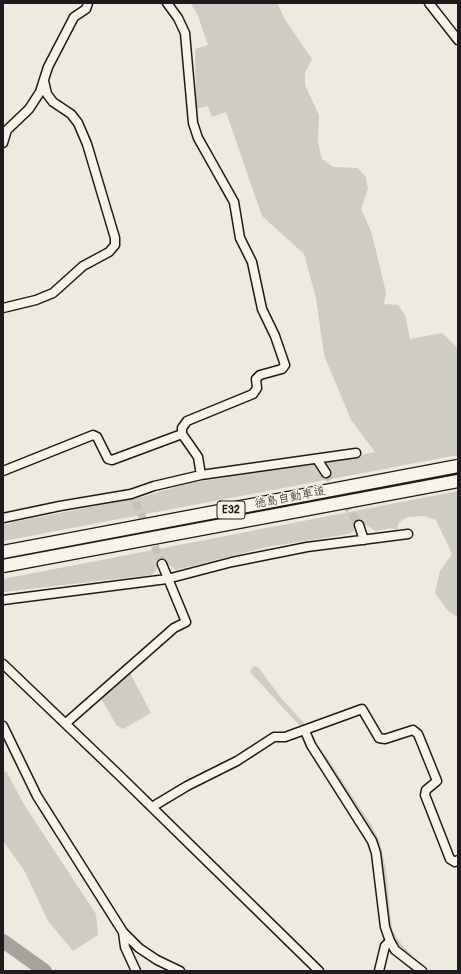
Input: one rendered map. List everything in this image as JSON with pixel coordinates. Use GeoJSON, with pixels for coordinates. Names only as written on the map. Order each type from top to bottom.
{"type":"FeatureCollection","features":[{"type":"Feature","properties":{"kind":"highway","name":"徳島自動車道"},"geometry":{"type":"LineString","coordinates":[[3,552],[458,466]]}},
{"type":"Feature","properties":{"kind":"highway","name":"徳島自動車道"},"geometry":{"type":"LineString","coordinates":[[3,566],[458,481]]}},
{"type":"Feature","properties":{"kind":"street"},"geometry":{"type":"LineString","coordinates":[[3,143],[7,130],[29,109],[44,81],[59,44],[74,17],[86,8],[88,3]]}},
{"type":"Feature","properties":{"kind":"street"},"geometry":{"type":"LineString","coordinates":[[167,3],[178,18],[184,33],[193,122],[198,138],[234,202],[240,238],[252,262],[262,309],[275,336],[285,365],[282,369],[260,375],[256,379],[257,388],[253,394],[187,421],[182,428],[182,434],[198,457],[201,475]]}},
{"type":"Feature","properties":{"kind":"street"},"geometry":{"type":"LineString","coordinates":[[428,3],[458,40]]}},
{"type":"Feature","properties":{"kind":"street"},"geometry":{"type":"LineString","coordinates":[[3,308],[36,300],[53,293],[84,266],[109,252],[115,245],[115,238],[87,144],[78,123],[71,114],[53,102],[47,94],[44,81]]}},
{"type":"Feature","properties":{"kind":"street"},"geometry":{"type":"LineString","coordinates":[[3,471],[93,435],[97,437],[108,459],[112,460],[182,434]]}},
{"type":"Feature","properties":{"kind":"street"},"geometry":{"type":"LineString","coordinates":[[3,518],[60,506],[131,494],[154,486],[201,475],[356,453]]}},
{"type":"Feature","properties":{"kind":"street"},"geometry":{"type":"LineString","coordinates":[[317,459],[326,473]]}},
{"type":"Feature","properties":{"kind":"street"},"geometry":{"type":"LineString","coordinates":[[131,494],[136,502]]}},
{"type":"Feature","properties":{"kind":"street"},"geometry":{"type":"LineString","coordinates":[[359,526],[364,540]]}},
{"type":"Feature","properties":{"kind":"street"},"geometry":{"type":"LineString","coordinates":[[3,600],[167,579],[232,562],[307,547],[408,534]]}},
{"type":"Feature","properties":{"kind":"street"},"geometry":{"type":"LineString","coordinates":[[66,722],[174,628],[186,622],[162,564]]}},
{"type":"Feature","properties":{"kind":"street"},"geometry":{"type":"LineString","coordinates":[[3,664],[66,722],[319,971]]}},
{"type":"Feature","properties":{"kind":"street"},"geometry":{"type":"LineString","coordinates":[[152,808],[187,786],[237,761],[274,737],[285,737],[305,731],[362,709],[379,738],[385,739],[413,730],[418,734],[437,781],[426,790],[425,794],[450,859],[455,862],[458,860]]}},
{"type":"Feature","properties":{"kind":"street"},"geometry":{"type":"LineString","coordinates":[[3,726],[38,796],[124,932],[139,948],[157,960],[180,971]]}},
{"type":"Feature","properties":{"kind":"street"},"geometry":{"type":"LineString","coordinates":[[305,731],[311,745],[372,840],[376,853],[385,927],[390,940],[395,950],[422,971]]}},
{"type":"Feature","properties":{"kind":"street"},"geometry":{"type":"LineString","coordinates":[[124,932],[125,947],[136,971]]}},
{"type":"Feature","properties":{"kind":"street"},"geometry":{"type":"LineString","coordinates":[[379,971],[386,946],[390,940]]}},
{"type":"Feature","properties":{"kind":"shaded area"},"geometry":{"type":"Polygon","coordinates":[[[191,3],[277,3],[286,21],[312,59],[305,73],[305,85],[319,115],[318,143],[322,159],[333,167],[358,168],[366,177],[368,189],[361,209],[371,231],[380,267],[386,293],[384,304],[398,305],[405,315],[410,339],[442,333],[458,348],[458,455],[3,541],[3,525],[19,521],[142,497],[190,483],[333,461],[375,452],[351,420],[324,355],[316,298],[304,254],[262,216],[226,112],[212,117],[208,106],[196,109],[195,49],[208,45],[198,16],[191,3]]]}},
{"type":"Feature","properties":{"kind":"shaded area"},"geometry":{"type":"Polygon","coordinates":[[[458,491],[458,617],[448,611],[435,593],[440,571],[452,554],[436,520],[424,516],[408,517],[399,522],[397,530],[391,528],[376,531],[364,524],[355,525],[354,531],[349,534],[267,547],[176,570],[164,562],[158,563],[156,571],[151,575],[3,592],[3,579],[458,491]]]}},
{"type":"Feature","properties":{"kind":"shaded area"},"geometry":{"type":"Polygon","coordinates":[[[255,666],[259,668],[281,698],[306,725],[301,727],[250,672],[255,666]]]}},
{"type":"Feature","properties":{"kind":"shaded area"},"geometry":{"type":"Polygon","coordinates":[[[129,671],[151,713],[123,729],[117,726],[100,697],[129,671]]]}},
{"type":"Feature","properties":{"kind":"shaded area"},"geometry":{"type":"Polygon","coordinates":[[[321,752],[326,756],[372,826],[380,842],[386,870],[392,929],[398,940],[412,956],[411,959],[399,949],[389,933],[380,856],[320,754],[321,752]]]}},
{"type":"Feature","properties":{"kind":"shaded area"},"geometry":{"type":"Polygon","coordinates":[[[6,771],[25,806],[96,914],[98,935],[73,951],[48,921],[24,870],[3,841],[3,773],[6,771]]]}},
{"type":"Feature","properties":{"kind":"waterway"},"geometry":{"type":"LineString","coordinates":[[3,941],[45,971]]}},
{"type":"Feature","properties":{"kind":"tunnel"},"geometry":{"type":"LineString","coordinates":[[326,473],[359,525]]}},
{"type":"Feature","properties":{"kind":"tunnel"},"geometry":{"type":"LineString","coordinates":[[136,502],[162,564]]}}]}
